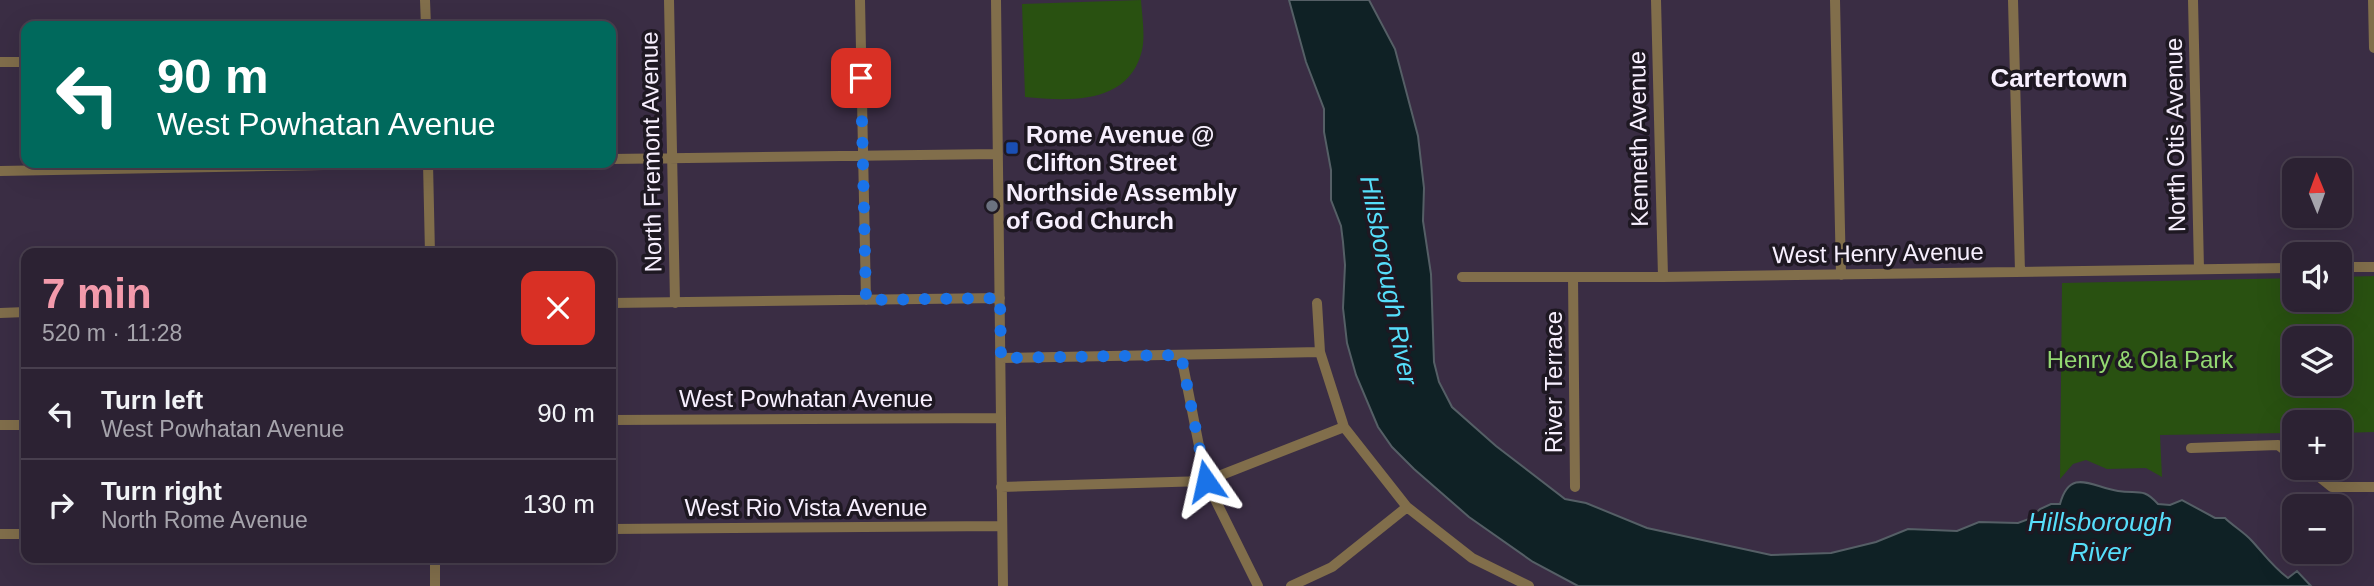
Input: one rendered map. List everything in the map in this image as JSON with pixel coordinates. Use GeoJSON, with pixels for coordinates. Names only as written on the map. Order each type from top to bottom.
{"type":"FeatureCollection","features":[{"type":"Feature","properties":{"kind":"street"},"geometry":{"type":"LineString","coordinates":[[425,0],[426,21]]}},
{"type":"Feature","properties":{"kind":"street","name":"North Fremont Avenue"},"geometry":{"type":"LineString","coordinates":[[669,0],[675,303]]}},
{"type":"Feature","properties":{"kind":"street"},"geometry":{"type":"LineString","coordinates":[[860,0],[866,300]]}},
{"type":"Feature","properties":{"kind":"street"},"geometry":{"type":"LineString","coordinates":[[996,0],[1003,586]]}},
{"type":"Feature","properties":{"kind":"street","name":"Kenneth Avenue"},"geometry":{"type":"LineString","coordinates":[[1656,0],[1663,277]]}},
{"type":"Feature","properties":{"kind":"street"},"geometry":{"type":"LineString","coordinates":[[1835,0],[1841,275]]}},
{"type":"Feature","properties":{"kind":"street"},"geometry":{"type":"LineString","coordinates":[[2013,0],[2020,272]]}},
{"type":"Feature","properties":{"kind":"street","name":"North Otis Avenue"},"geometry":{"type":"LineString","coordinates":[[2193,0],[2199,269]]}},
{"type":"Feature","properties":{"kind":"street"},"geometry":{"type":"LineString","coordinates":[[2373,0],[2374,48]]}},
{"type":"Feature","properties":{"kind":"street"},"geometry":{"type":"LineString","coordinates":[[0,62],[21,62]]}},
{"type":"Feature","properties":{"kind":"street"},"geometry":{"type":"LineString","coordinates":[[616,159],[998,154]]}},
{"type":"Feature","properties":{"kind":"street"},"geometry":{"type":"LineString","coordinates":[[0,171],[160,168]]}},
{"type":"Feature","properties":{"kind":"street"},"geometry":{"type":"LineString","coordinates":[[428,168],[430,248]]}},
{"type":"Feature","properties":{"kind":"street"},"geometry":{"type":"LineString","coordinates":[[2352,267],[2374,267]]}},
{"type":"Feature","properties":{"kind":"street","name":"West Henry Avenue"},"geometry":{"type":"LineString","coordinates":[[1462,277],[1663,277],[2282,268]]}},
{"type":"Feature","properties":{"kind":"street","name":"River Terrace"},"geometry":{"type":"LineString","coordinates":[[1573,277],[1574,487]]}},
{"type":"Feature","properties":{"kind":"street"},"geometry":{"type":"LineString","coordinates":[[616,303],[1000,298]]}},
{"type":"Feature","properties":{"kind":"street"},"geometry":{"type":"LineString","coordinates":[[1317,303],[1320,352],[1344,428],[1407,507],[1472,558],[1529,586]]}},
{"type":"Feature","properties":{"kind":"street"},"geometry":{"type":"LineString","coordinates":[[0,313],[21,312]]}},
{"type":"Feature","properties":{"kind":"street"},"geometry":{"type":"LineString","coordinates":[[1001,358],[1320,352]]}},
{"type":"Feature","properties":{"kind":"street"},"geometry":{"type":"LineString","coordinates":[[1181,355],[1206,481],[1258,586]]}},
{"type":"Feature","properties":{"kind":"street","name":"West Powhatan Avenue"},"geometry":{"type":"LineString","coordinates":[[616,420],[1001,418]]}},
{"type":"Feature","properties":{"kind":"street"},"geometry":{"type":"LineString","coordinates":[[0,425],[21,425]]}},
{"type":"Feature","properties":{"kind":"street"},"geometry":{"type":"LineString","coordinates":[[1001,487],[1206,481],[1344,428]]}},
{"type":"Feature","properties":{"kind":"street"},"geometry":{"type":"LineString","coordinates":[[2191,448],[2278,445],[2282,448]]}},
{"type":"Feature","properties":{"kind":"street"},"geometry":{"type":"LineString","coordinates":[[2323,480],[2332,487],[2374,486]]}},
{"type":"Feature","properties":{"kind":"street"},"geometry":{"type":"LineString","coordinates":[[1291,586],[1332,567],[1407,507]]}},
{"type":"Feature","properties":{"kind":"street","name":"West Rio Vista Avenue"},"geometry":{"type":"LineString","coordinates":[[616,529],[1002,526]]}},
{"type":"Feature","properties":{"kind":"street"},"geometry":{"type":"LineString","coordinates":[[0,534],[21,534]]}},
{"type":"Feature","properties":{"kind":"street"},"geometry":{"type":"LineString","coordinates":[[435,563],[435,586]]}},
{"type":"Feature","properties":{"kind":"green space"},"geometry":{"type":"Polygon","coordinates":[[[1141,0],[1141,54],[1133,71],[1123,83],[1109,91],[1077,99],[1025,97],[1022,4],[1141,0]]]}},
{"type":"Feature","properties":{"kind":"green space","name":"Henry & Ola Park"},"geometry":{"type":"Polygon","coordinates":[[[2374,276],[2374,432],[2352,433],[2352,410],[2282,410],[2282,433],[2160,435],[2162,477],[2146,468],[2107,469],[2086,460],[2073,464],[2060,479],[2062,283],[2282,278],[2282,312],[2352,312],[2352,277],[2374,276]]]}},
{"type":"Feature","properties":{"kind":"water","name":"Hillsborough River"},"geometry":{"type":"Polygon","coordinates":[[[1289,0],[1369,0],[1395,49],[1418,136],[1424,188],[1423,221],[1431,274],[1434,362],[1439,382],[1452,407],[1496,446],[1565,499],[1586,503],[1647,528],[1771,555],[1831,553],[1876,542],[1908,529],[1957,531],[1979,522],[2018,523],[2051,504],[2060,504],[2070,486],[2083,482],[2118,491],[2144,493],[2158,504],[2170,505],[2182,500],[2215,518],[2225,518],[2288,578],[2297,571],[2311,586],[1578,586],[1533,562],[1469,517],[1414,469],[1392,447],[1378,427],[1356,375],[1347,343],[1343,308],[1343,242],[1341,226],[1331,200],[1331,170],[1324,132],[1324,109],[1306,62],[1289,0]]]}},
{"type":"Feature","properties":{"kind":"place","name":"Rome Avenue @ Clifton Street"},"geometry":{"type":"Point","coordinates":[1012,148]}},
{"type":"Feature","properties":{"kind":"place","name":"Northside Assembly of God Church"},"geometry":{"type":"Point","coordinates":[992,206]}},
{"type":"Feature","properties":{"kind":"district","name":"Cartertown"},"geometry":{"type":"Point","coordinates":[2059,78]}},
{"type":"Feature","properties":{"kind":"route"},"geometry":{"type":"LineString","coordinates":[[861,78],[866,300],[1000,298],[1001,358],[1181,355],[1206,481]]}}]}
